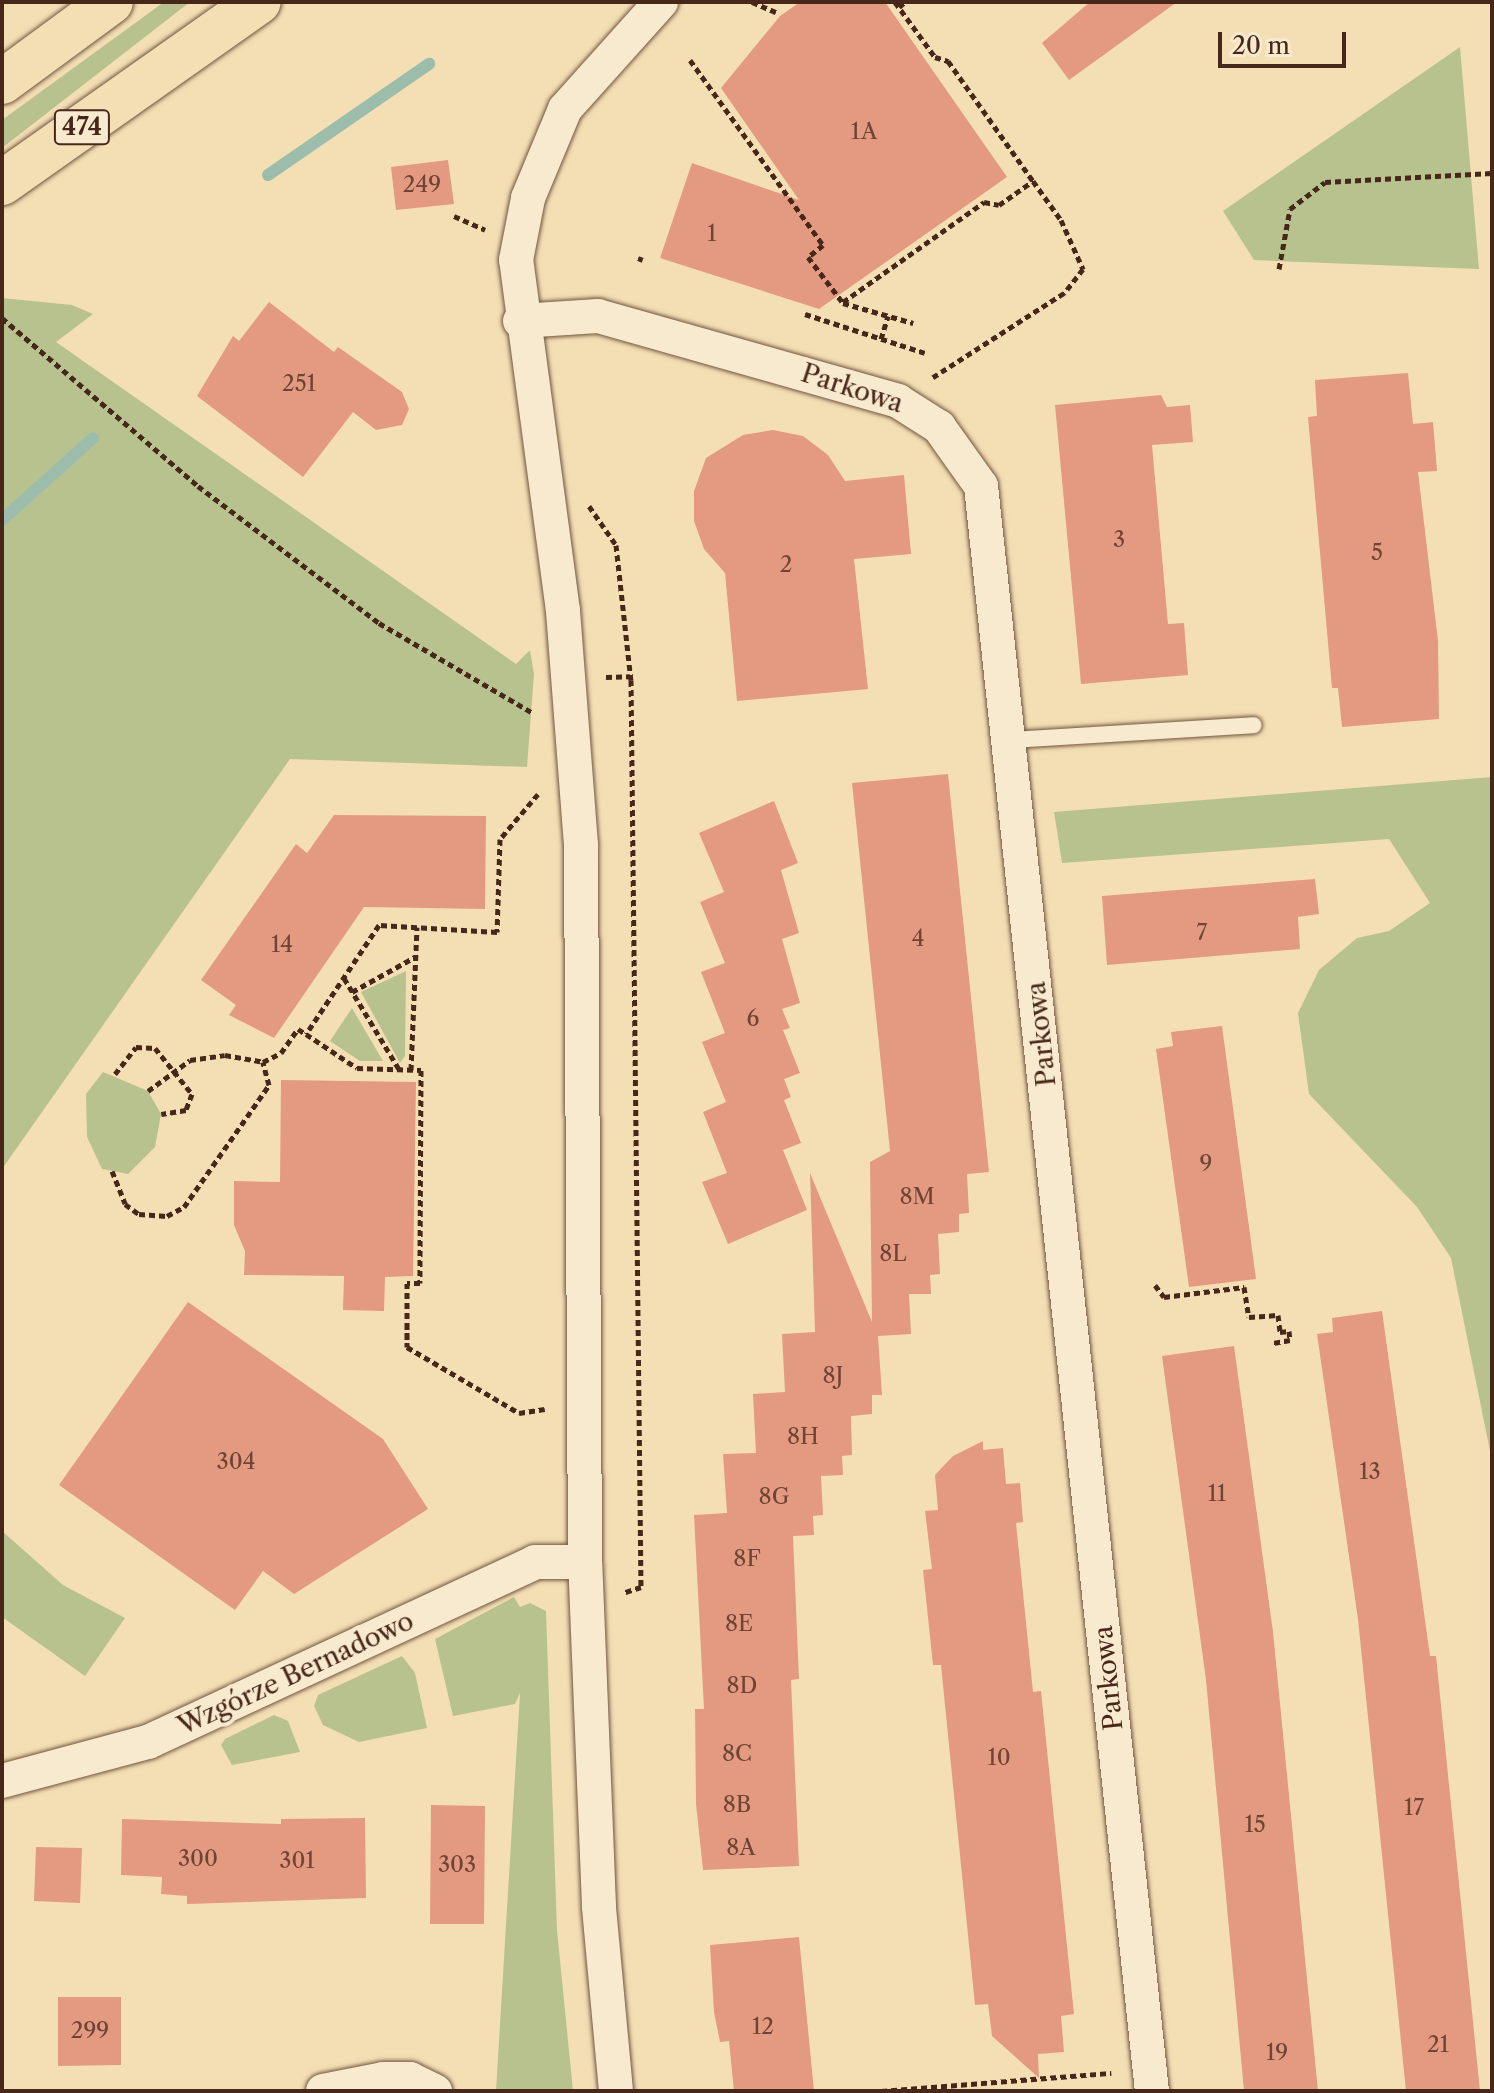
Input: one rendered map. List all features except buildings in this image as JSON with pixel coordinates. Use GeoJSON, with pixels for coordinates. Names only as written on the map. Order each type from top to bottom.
{"type":"FeatureCollection","features":[{"type":"Feature","properties":{"kind":"main road"},"geometry":{"type":"LineString","coordinates":[[2,82],[111,2]]}},
{"type":"Feature","properties":{"kind":"main road","name":"474"},"geometry":{"type":"LineString","coordinates":[[2,183],[259,2]]}},
{"type":"Feature","properties":{"kind":"street"},"geometry":{"type":"LineString","coordinates":[[616,2091],[599,1906],[585,1562],[580,830],[563,611],[520,321],[516,260],[547,145],[565,109],[661,2]]}},
{"type":"Feature","properties":{"kind":"street","name":"Parkowa"},"geometry":{"type":"LineString","coordinates":[[520,321],[598,316],[873,393],[939,427],[981,486],[1011,740],[1136,2086]]}},
{"type":"Feature","properties":{"kind":"street","name":"Wzgórze Bernadowo"},"geometry":{"type":"LineString","coordinates":[[2,1781],[148,1742],[535,1562],[585,1562]]}},
{"type":"Feature","properties":{"kind":"street"},"geometry":{"type":"LineString","coordinates":[[323,2091],[383,2079],[410,2079],[435,2091]]}},
{"type":"Feature","properties":{"kind":"lane"},"geometry":{"type":"LineString","coordinates":[[1011,740],[1254,725]]}},
{"type":"Feature","properties":{"kind":"path"},"geometry":{"type":"LineString","coordinates":[[752,2],[776,12]]}},
{"type":"Feature","properties":{"kind":"path"},"geometry":{"type":"LineString","coordinates":[[905,2],[897,4],[935,57],[948,61],[1061,220],[1083,269],[1064,293],[960,364]]}},
{"type":"Feature","properties":{"kind":"path"},"geometry":{"type":"LineString","coordinates":[[690,60],[823,245],[808,257],[843,303],[913,323]]}},
{"type":"Feature","properties":{"kind":"path"},"geometry":{"type":"LineString","coordinates":[[1279,269],[1290,209],[1325,182],[1492,173]]}},
{"type":"Feature","properties":{"kind":"path"},"geometry":{"type":"LineString","coordinates":[[843,303],[984,202],[999,205],[1033,181]]}},
{"type":"Feature","properties":{"kind":"path"},"geometry":{"type":"LineString","coordinates":[[454,216],[494,233]]}},
{"type":"Feature","properties":{"kind":"path"},"geometry":{"type":"LineString","coordinates":[[805,314],[925,353]]}},
{"type":"Feature","properties":{"kind":"path"},"geometry":{"type":"LineString","coordinates":[[881,339],[888,316]]}},
{"type":"Feature","properties":{"kind":"path"},"geometry":{"type":"LineString","coordinates":[[2,318],[198,486],[367,614],[542,718]]}},
{"type":"Feature","properties":{"kind":"path"},"geometry":{"type":"LineString","coordinates":[[306,1034],[379,925],[497,932],[500,839],[549,781]]}},
{"type":"Feature","properties":{"kind":"path"},"geometry":{"type":"LineString","coordinates":[[411,1070],[417,927]]}},
{"type":"Feature","properties":{"kind":"path"},"geometry":{"type":"LineString","coordinates":[[352,992],[415,957]]}},
{"type":"Feature","properties":{"kind":"path"},"geometry":{"type":"LineString","coordinates":[[344,978],[399,1069]]}},
{"type":"Feature","properties":{"kind":"path"},"geometry":{"type":"LineString","coordinates":[[148,1091],[174,1069],[206,1055],[263,1062],[281,1053],[298,1029],[357,1068],[421,1070],[420,1283],[407,1283],[407,1347],[519,1413],[553,1408]]}},
{"type":"Feature","properties":{"kind":"path"},"geometry":{"type":"LineString","coordinates":[[115,1074],[127,1055],[144,1044],[174,1069],[191,1102],[176,1115],[161,1114]]}},
{"type":"Feature","properties":{"kind":"path"},"geometry":{"type":"LineString","coordinates":[[112,1171],[125,1204],[139,1214],[167,1216],[184,1207],[269,1085],[263,1062]]}},
{"type":"Feature","properties":{"kind":"path"},"geometry":{"type":"LineString","coordinates":[[1155,1285],[1164,1297],[1244,1287],[1249,1317],[1278,1315],[1280,1332],[1289,1331],[1290,1340],[1273,1343]]}},
{"type":"Feature","properties":{"kind":"path"},"geometry":{"type":"LineString","coordinates":[[1119,2073],[1136,2086]]}},
{"type":"Feature","properties":{"kind":"path"},"geometry":{"type":"LineString","coordinates":[[881,2091],[1106,2074]]}},
{"type":"Feature","properties":{"kind":"green space"},"geometry":{"type":"Polygon","coordinates":[[[164,2],[190,2],[2,148],[2,120],[164,2]]]}},
{"type":"Feature","properties":{"kind":"green space"},"geometry":{"type":"Polygon","coordinates":[[[1460,47],[1479,269],[1254,260],[1223,211],[1460,47]]]}},
{"type":"Feature","properties":{"kind":"green space"},"geometry":{"type":"Polygon","coordinates":[[[2,298],[72,305],[93,314],[56,342],[516,664],[530,650],[534,674],[527,767],[290,759],[2,1169],[2,298]]]}},
{"type":"Feature","properties":{"kind":"green space"},"geometry":{"type":"Polygon","coordinates":[[[1492,777],[1492,1461],[1451,1258],[1417,1207],[1309,1094],[1298,1013],[1319,970],[1357,938],[1389,931],[1430,903],[1389,839],[1062,863],[1054,812],[1492,777]]]}},
{"type":"Feature","properties":{"kind":"green space"},"geometry":{"type":"Polygon","coordinates":[[[406,971],[405,1056],[400,1063],[361,992],[406,971]]]}},
{"type":"Feature","properties":{"kind":"green space"},"geometry":{"type":"Polygon","coordinates":[[[352,1008],[383,1061],[360,1061],[330,1041],[352,1008]]]}},
{"type":"Feature","properties":{"kind":"green space"},"geometry":{"type":"Polygon","coordinates":[[[103,1072],[148,1091],[161,1114],[155,1147],[128,1174],[102,1169],[87,1137],[86,1094],[103,1072]]]}},
{"type":"Feature","properties":{"kind":"green space"},"geometry":{"type":"Polygon","coordinates":[[[2,1531],[63,1585],[125,1618],[85,1676],[2,1617],[2,1531]]]}},
{"type":"Feature","properties":{"kind":"green space"},"geometry":{"type":"Polygon","coordinates":[[[514,1597],[520,1607],[530,1603],[546,1611],[557,1930],[573,2091],[496,2091],[520,1693],[515,1704],[453,1716],[435,1639],[514,1597]]]}},
{"type":"Feature","properties":{"kind":"green space"},"geometry":{"type":"Polygon","coordinates":[[[402,1656],[415,1673],[427,1728],[359,1742],[323,1725],[314,1706],[318,1695],[402,1656]]]}},
{"type":"Feature","properties":{"kind":"green space"},"geometry":{"type":"Polygon","coordinates":[[[274,1715],[288,1721],[300,1752],[232,1765],[221,1745],[225,1739],[274,1715]]]}},
{"type":"Feature","properties":{"kind":"waterway"},"geometry":{"type":"LineString","coordinates":[[268,175],[429,64]]}},
{"type":"Feature","properties":{"kind":"waterway"},"geometry":{"type":"LineString","coordinates":[[2,520],[93,438]]}}]}
